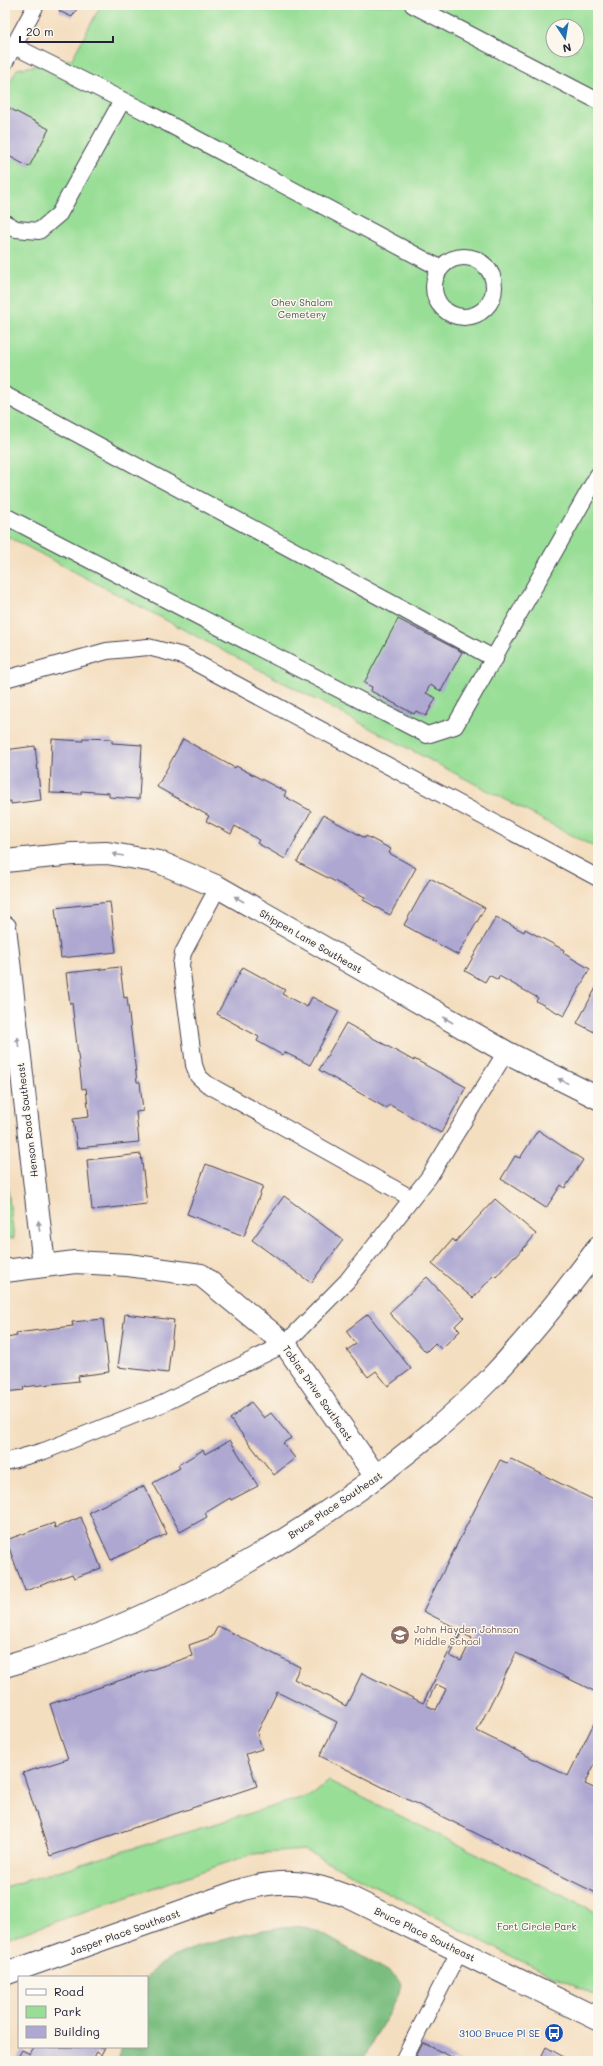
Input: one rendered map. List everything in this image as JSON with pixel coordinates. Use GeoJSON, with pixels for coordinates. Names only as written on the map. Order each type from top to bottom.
{"type":"FeatureCollection","features":[{"type":"Feature","properties":{"kind":"street","name":"Shippen Lane Southeast"},"geometry":{"type":"LineString","coordinates":[[5,861],[73,854],[107,853],[159,862],[218,887],[506,1052],[598,1098]]}},
{"type":"Feature","properties":{"kind":"street","name":"Henson Road Southeast"},"geometry":{"type":"LineString","coordinates":[[5,927],[44,1265]]}},
{"type":"Feature","properties":{"kind":"street","name":"Bruce Place Southeast"},"geometry":{"type":"LineString","coordinates":[[5,1666],[75,1644],[125,1624],[208,1584],[287,1538],[376,1477],[440,1426],[488,1381],[537,1327],[598,1248]]}},
{"type":"Feature","properties":{"kind":"street","name":"Tobias Drive Southeast"},"geometry":{"type":"LineString","coordinates":[[5,1271],[75,1262],[128,1264],[201,1275],[285,1344],[376,1477]]}},
{"type":"Feature","properties":{"kind":"street","name":"Bruce Place Southeast"},"geometry":{"type":"LineString","coordinates":[[244,1889],[275,1882],[312,1884],[350,1897],[598,2019]]}},
{"type":"Feature","properties":{"kind":"street","name":"Jasper Place Southeast"},"geometry":{"type":"LineString","coordinates":[[5,1974],[244,1889]]}},
{"type":"Feature","properties":{"kind":"lane"},"geometry":{"type":"LineString","coordinates":[[5,62],[36,5]]}},
{"type":"Feature","properties":{"kind":"lane"},"geometry":{"type":"LineString","coordinates":[[413,5],[598,102]]}},
{"type":"Feature","properties":{"kind":"lane"},"geometry":{"type":"LineString","coordinates":[[14,46],[440,268]]}},
{"type":"Feature","properties":{"kind":"lane"},"geometry":{"type":"LineString","coordinates":[[5,222],[16,229],[39,231],[59,214],[122,101]]}},
{"type":"Feature","properties":{"kind":"lane"},"geometry":{"type":"LineString","coordinates":[[5,395],[495,658]]}},
{"type":"Feature","properties":{"kind":"lane"},"geometry":{"type":"LineString","coordinates":[[5,516],[427,735],[455,726],[598,475]]}},
{"type":"Feature","properties":{"kind":"lane"},"geometry":{"type":"LineString","coordinates":[[5,679],[107,651],[148,647],[183,656],[598,878]]}},
{"type":"Feature","properties":{"kind":"lane"},"geometry":{"type":"LineString","coordinates":[[218,887],[183,953],[182,965],[194,1065],[198,1076],[208,1084],[411,1198]]}},
{"type":"Feature","properties":{"kind":"lane"},"geometry":{"type":"LineString","coordinates":[[5,1462],[44,1451],[162,1404],[285,1344],[347,1281],[429,1177],[506,1052]]}},
{"type":"Feature","properties":{"kind":"lane"},"geometry":{"type":"LineString","coordinates":[[403,2061],[460,1950]]}},
{"type":"Feature","properties":{"kind":"green space","name":"Ohev Shalom Cemetery"},"geometry":{"type":"Polygon","coordinates":[[[101,5],[598,5],[598,849],[5,535],[5,91],[17,69],[72,59],[101,5]]]}},
{"type":"Feature","properties":{"kind":"green space"},"geometry":{"type":"Polygon","coordinates":[[[5,1167],[14,1238],[5,1239],[5,1167]]]}},
{"type":"Feature","properties":{"kind":"green space","name":"Fort Circle Park"},"geometry":{"type":"Polygon","coordinates":[[[329,1781],[598,1913],[598,1997],[515,1958],[305,1850],[252,1854],[5,1939],[5,1887],[314,1794],[329,1781]]]}},
{"type":"Feature","properties":{"kind":"green space"},"geometry":{"type":"Polygon","coordinates":[[[293,1926],[309,1928],[386,1970],[396,1977],[401,1984],[398,1996],[362,2061],[118,2061],[122,2048],[148,2048],[147,1976],[158,1966],[194,1948],[214,1941],[276,1928],[293,1926]]]}},
{"type":"Feature","properties":{"kind":"building"},"geometry":{"type":"Polygon","coordinates":[[[62,5],[79,5],[72,17],[59,11],[62,5]]]}},
{"type":"Feature","properties":{"kind":"building"},"geometry":{"type":"Polygon","coordinates":[[[465,5],[475,5],[473,9],[465,5]]]}},
{"type":"Feature","properties":{"kind":"building"},"geometry":{"type":"Polygon","coordinates":[[[7,107],[49,129],[29,167],[5,154],[5,111],[7,107]]]}},
{"type":"Feature","properties":{"kind":"building"},"geometry":{"type":"Polygon","coordinates":[[[398,619],[462,652],[441,691],[430,685],[426,693],[436,698],[426,716],[416,711],[414,714],[371,691],[372,687],[364,683],[398,619]]]}},
{"type":"Feature","properties":{"kind":"building"},"geometry":{"type":"Polygon","coordinates":[[[83,738],[112,739],[112,743],[142,745],[139,799],[109,797],[109,793],[81,791],[81,794],[50,793],[52,739],[83,741],[83,738]]]}},
{"type":"Feature","properties":{"kind":"building"},"geometry":{"type":"Polygon","coordinates":[[[183,739],[235,768],[236,766],[286,792],[284,796],[311,811],[285,859],[257,843],[259,840],[235,826],[231,834],[206,821],[209,816],[157,787],[183,739]]]}},
{"type":"Feature","properties":{"kind":"building"},"geometry":{"type":"Polygon","coordinates":[[[35,746],[41,800],[11,804],[11,801],[5,802],[5,750],[35,746]]]}},
{"type":"Feature","properties":{"kind":"building"},"geometry":{"type":"Polygon","coordinates":[[[323,815],[365,838],[366,836],[391,849],[389,853],[416,868],[390,915],[363,900],[365,897],[297,862],[323,815]]]}},
{"type":"Feature","properties":{"kind":"building"},"geometry":{"type":"Polygon","coordinates":[[[430,878],[485,908],[458,955],[404,925],[430,878]]]}},
{"type":"Feature","properties":{"kind":"building"},"geometry":{"type":"Polygon","coordinates":[[[110,902],[116,952],[61,958],[55,908],[110,902]]]}},
{"type":"Feature","properties":{"kind":"building"},"geometry":{"type":"Polygon","coordinates":[[[496,917],[524,932],[525,929],[564,950],[563,953],[590,969],[564,1016],[536,1001],[538,998],[499,976],[498,980],[489,975],[485,982],[465,971],[496,917]]]}},
{"type":"Feature","properties":{"kind":"building"},"geometry":{"type":"Polygon","coordinates":[[[120,967],[124,998],[127,997],[137,1082],[140,1082],[143,1111],[136,1112],[139,1142],[77,1148],[73,1119],[89,1117],[86,1088],[82,1089],[72,1003],[70,1004],[66,973],[120,967]]]}},
{"type":"Feature","properties":{"kind":"building"},"geometry":{"type":"Polygon","coordinates":[[[243,967],[285,990],[282,994],[307,1007],[312,997],[339,1011],[310,1065],[284,1052],[282,1055],[257,1041],[259,1037],[217,1014],[243,967]]]}},
{"type":"Feature","properties":{"kind":"building"},"geometry":{"type":"Polygon","coordinates":[[[598,984],[598,1034],[577,1023],[598,984]]]}},
{"type":"Feature","properties":{"kind":"building"},"geometry":{"type":"Polygon","coordinates":[[[346,1023],[414,1061],[414,1059],[466,1087],[441,1133],[390,1105],[386,1108],[319,1070],[346,1023]]]}},
{"type":"Feature","properties":{"kind":"building"},"geometry":{"type":"Polygon","coordinates":[[[538,1130],[583,1160],[565,1188],[561,1185],[546,1208],[501,1179],[515,1156],[520,1158],[538,1130]]]}},
{"type":"Feature","properties":{"kind":"building"},"geometry":{"type":"Polygon","coordinates":[[[141,1154],[147,1204],[92,1210],[87,1160],[141,1154]]]}},
{"type":"Feature","properties":{"kind":"building"},"geometry":{"type":"Polygon","coordinates":[[[206,1164],[263,1186],[244,1236],[187,1214],[206,1164]]]}},
{"type":"Feature","properties":{"kind":"building"},"geometry":{"type":"Polygon","coordinates":[[[284,1196],[343,1240],[311,1283],[252,1240],[284,1196]]]}},
{"type":"Feature","properties":{"kind":"building"},"geometry":{"type":"Polygon","coordinates":[[[495,1199],[536,1234],[516,1257],[514,1256],[496,1277],[494,1275],[473,1298],[432,1264],[453,1239],[455,1242],[495,1199]]]}},
{"type":"Feature","properties":{"kind":"building"},"geometry":{"type":"Polygon","coordinates":[[[427,1277],[464,1317],[455,1326],[460,1331],[441,1349],[435,1343],[426,1352],[389,1313],[427,1277]]]}},
{"type":"Feature","properties":{"kind":"building"},"geometry":{"type":"Polygon","coordinates":[[[125,1314],[174,1320],[168,1373],[118,1367],[125,1314]]]}},
{"type":"Feature","properties":{"kind":"building"},"geometry":{"type":"Polygon","coordinates":[[[368,1314],[411,1369],[388,1386],[376,1371],[368,1377],[347,1350],[356,1344],[346,1331],[368,1314]]]}},
{"type":"Feature","properties":{"kind":"building"},"geometry":{"type":"Polygon","coordinates":[[[103,1319],[109,1372],[78,1376],[79,1381],[23,1387],[24,1390],[5,1392],[5,1328],[7,1338],[17,1336],[16,1333],[73,1326],[72,1322],[103,1319]]]}},
{"type":"Feature","properties":{"kind":"building"},"geometry":{"type":"Polygon","coordinates":[[[251,1402],[264,1418],[271,1413],[291,1438],[283,1443],[295,1458],[274,1475],[230,1419],[251,1402]]]}},
{"type":"Feature","properties":{"kind":"building"},"geometry":{"type":"Polygon","coordinates":[[[230,1440],[258,1486],[231,1500],[230,1498],[205,1513],[207,1517],[180,1532],[153,1483],[180,1468],[178,1465],[203,1450],[205,1454],[230,1440]]]}},
{"type":"Feature","properties":{"kind":"building"},"geometry":{"type":"Polygon","coordinates":[[[511,1459],[598,1502],[598,1693],[516,1653],[477,1731],[568,1776],[598,1715],[598,1757],[585,1784],[598,1790],[598,1894],[320,1756],[337,1722],[277,1692],[257,1733],[262,1749],[246,1754],[257,1786],[50,1856],[23,1773],[68,1759],[50,1704],[192,1656],[189,1645],[212,1637],[218,1626],[300,1667],[294,1679],[346,1706],[362,1673],[423,1703],[460,1630],[423,1611],[500,1460],[507,1463],[511,1459]],[[461,1633],[450,1656],[461,1661],[472,1638],[461,1633]],[[436,1684],[426,1705],[436,1710],[446,1689],[436,1684]]]}},
{"type":"Feature","properties":{"kind":"building"},"geometry":{"type":"Polygon","coordinates":[[[144,1486],[167,1534],[111,1560],[89,1512],[144,1486]]]}},
{"type":"Feature","properties":{"kind":"building"},"geometry":{"type":"Polygon","coordinates":[[[81,1517],[101,1568],[74,1578],[72,1574],[25,1591],[6,1540],[54,1523],[55,1528],[81,1517]]]}},
{"type":"Feature","properties":{"kind":"building"},"geometry":{"type":"Polygon","coordinates":[[[423,2043],[425,2044],[460,2061],[414,2061],[423,2043]]]}},
{"type":"Feature","properties":{"kind":"building"},"geometry":{"type":"Polygon","coordinates":[[[546,2047],[571,2061],[539,2061],[546,2047]]]}},
{"type":"Feature","properties":{"kind":"building"},"geometry":{"type":"Polygon","coordinates":[[[33,2048],[104,2048],[101,2055],[97,2052],[92,2061],[16,2061],[22,2050],[30,2054],[33,2048]]]}},
{"type":"Feature","properties":{"kind":"place","name":"John Hayden Johnson Middle School"},"geometry":{"type":"Point","coordinates":[400,1635]}},
{"type":"Feature","properties":{"kind":"place","name":"3100 Bruce Pl SE"},"geometry":{"type":"Point","coordinates":[554,2033]}}]}
